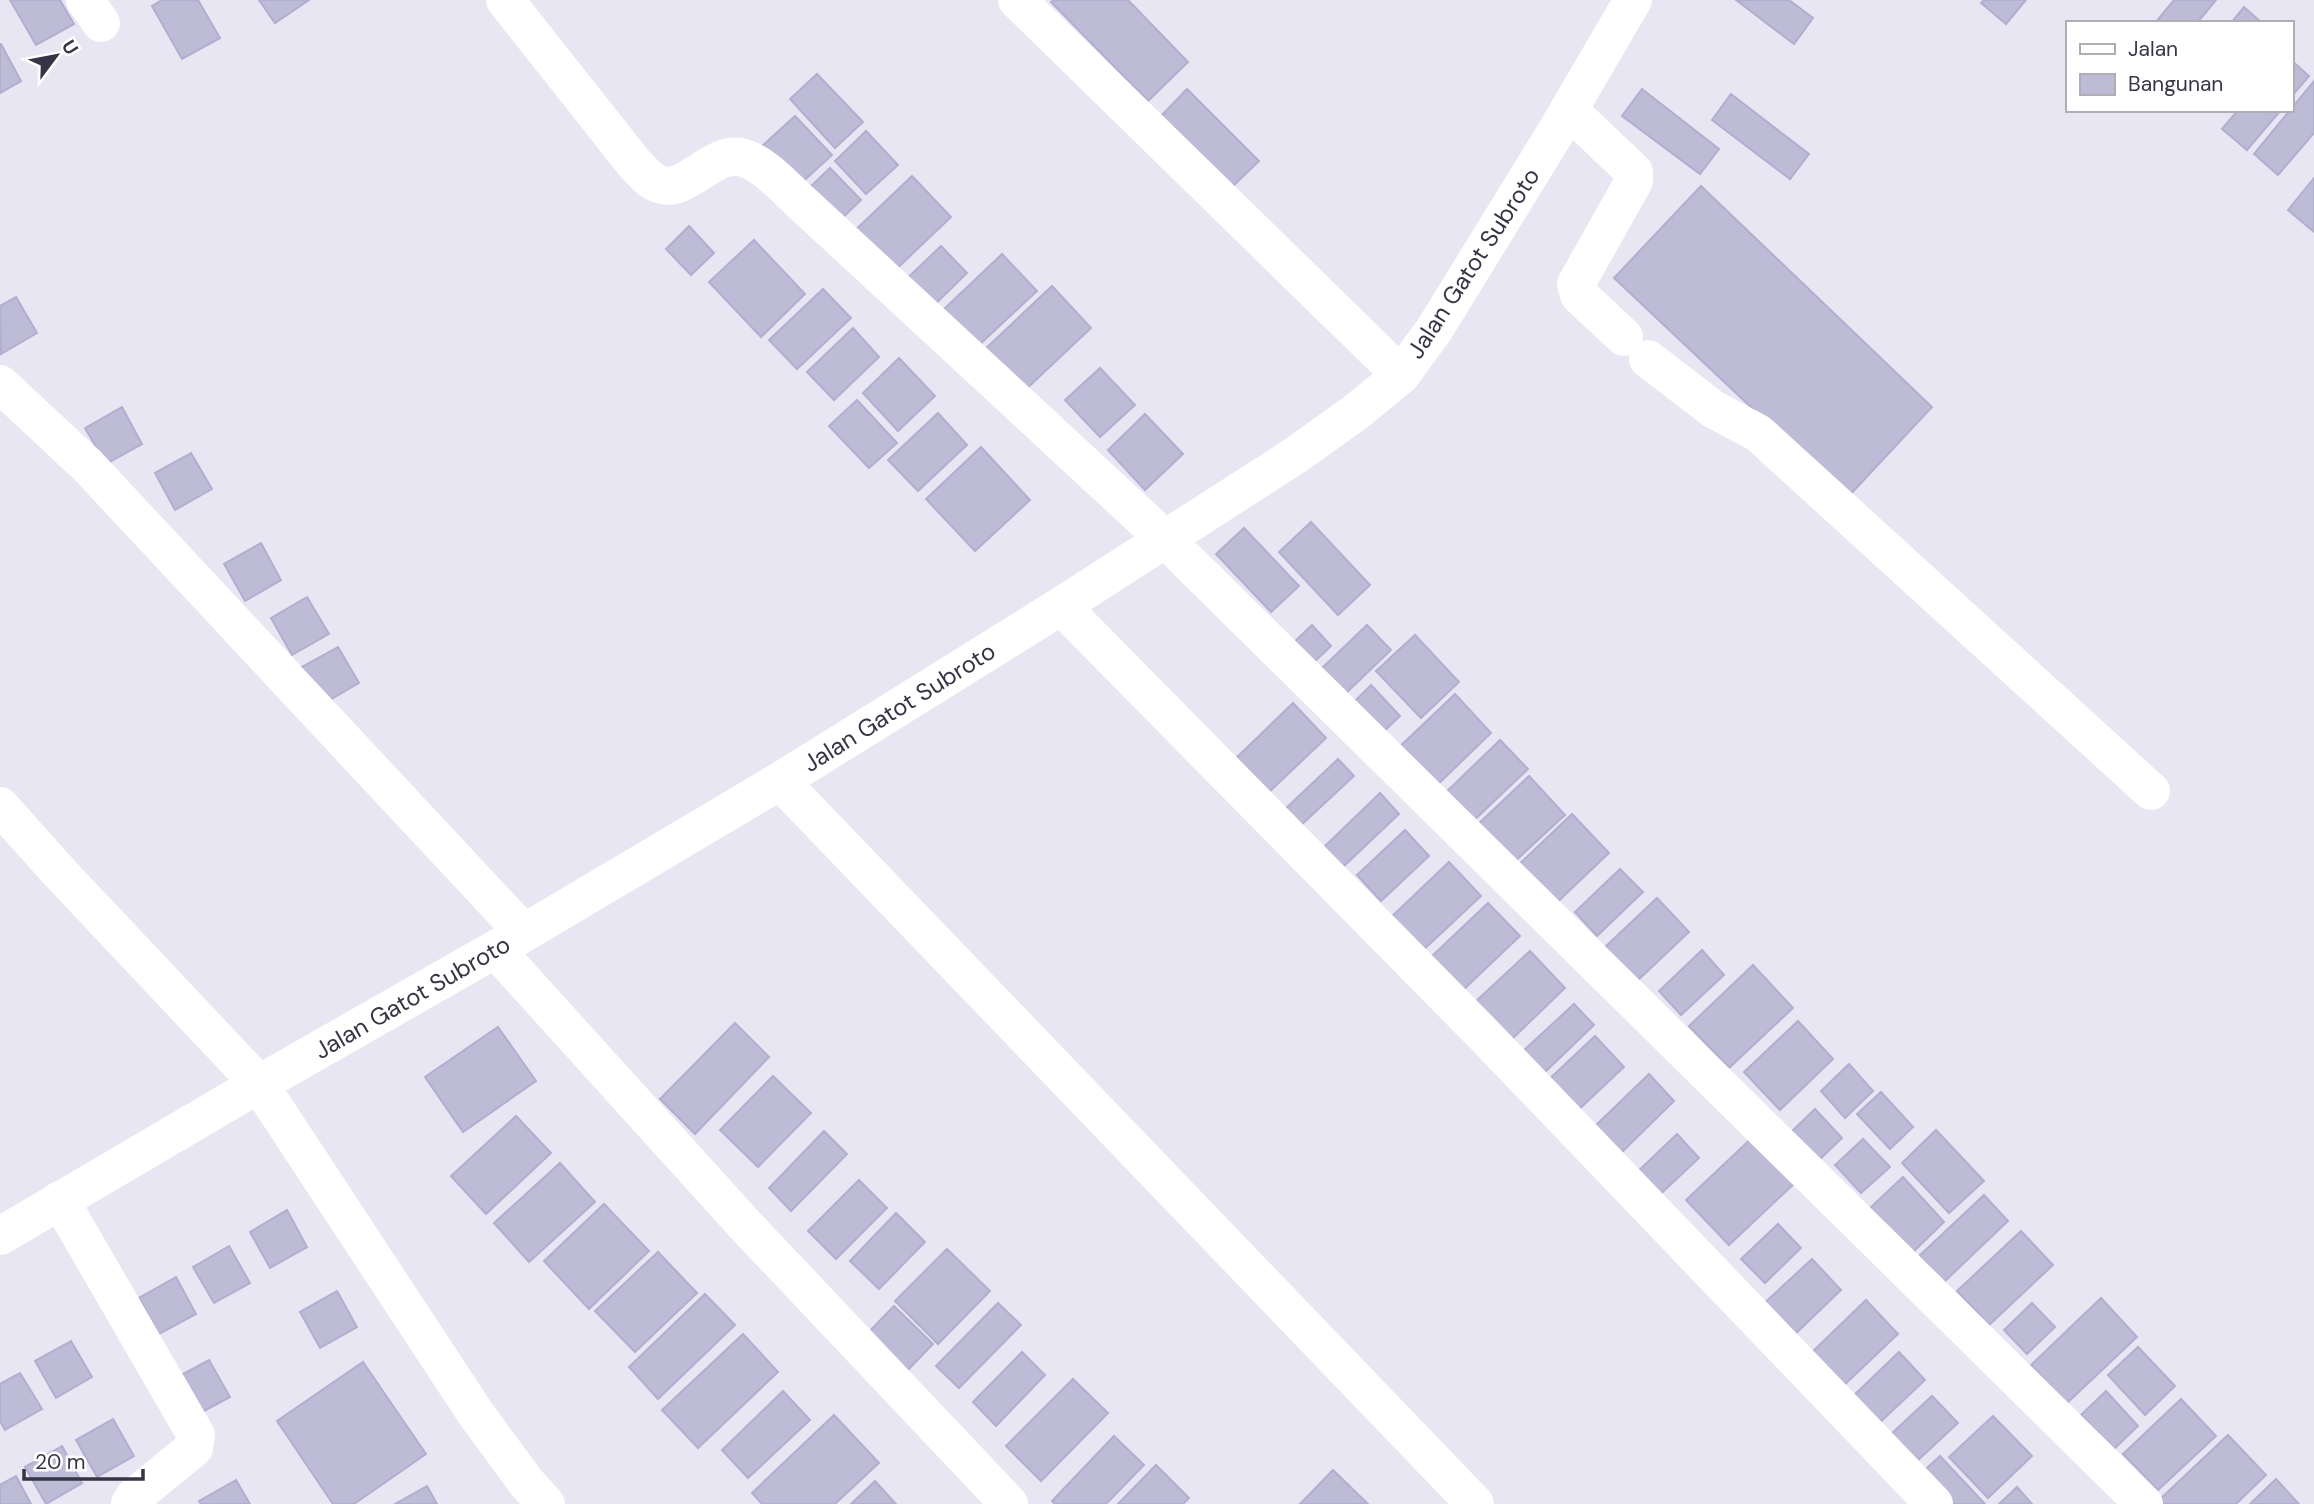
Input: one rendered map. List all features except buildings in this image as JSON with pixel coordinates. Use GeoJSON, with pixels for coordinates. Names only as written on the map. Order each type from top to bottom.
{"type":"FeatureCollection","features":[{"type":"Feature","properties":{"kind":"street"},"geometry":{"type":"LineString","coordinates":[[505,0],[649,178],[660,185],[677,184],[729,156],[741,157],[755,163],[803,204],[1165,539],[2144,1504]]}},
{"type":"Feature","properties":{"kind":"street"},"geometry":{"type":"LineString","coordinates":[[1017,0],[1401,374]]}},
{"type":"Feature","properties":{"kind":"street","name":"Jalan Gatot Subroto"},"geometry":{"type":"LineString","coordinates":[[0,1236],[510,941],[780,781],[1061,606],[1293,457],[1356,412],[1401,374],[1434,330],[1633,0]]}},
{"type":"Feature","properties":{"kind":"street"},"geometry":{"type":"LineString","coordinates":[[1569,110],[1634,172],[1634,181],[1576,284],[1579,295],[1636,348],[1713,409],[1758,433],[2151,791]]}},
{"type":"Feature","properties":{"kind":"street"},"geometry":{"type":"LineString","coordinates":[[0,384],[87,465],[510,941],[745,1225],[1009,1504]]}},
{"type":"Feature","properties":{"kind":"street"},"geometry":{"type":"LineString","coordinates":[[1061,606],[1485,1036],[1934,1504]]}},
{"type":"Feature","properties":{"kind":"street"},"geometry":{"type":"LineString","coordinates":[[780,781],[1475,1504]]}},
{"type":"Feature","properties":{"kind":"street"},"geometry":{"type":"LineString","coordinates":[[0,806],[259,1084],[469,1404],[526,1482],[546,1504]]}},
{"type":"Feature","properties":{"kind":"street"},"geometry":{"type":"LineString","coordinates":[[60,1200],[196,1435],[194,1448],[134,1497],[130,1504]]}}]}
